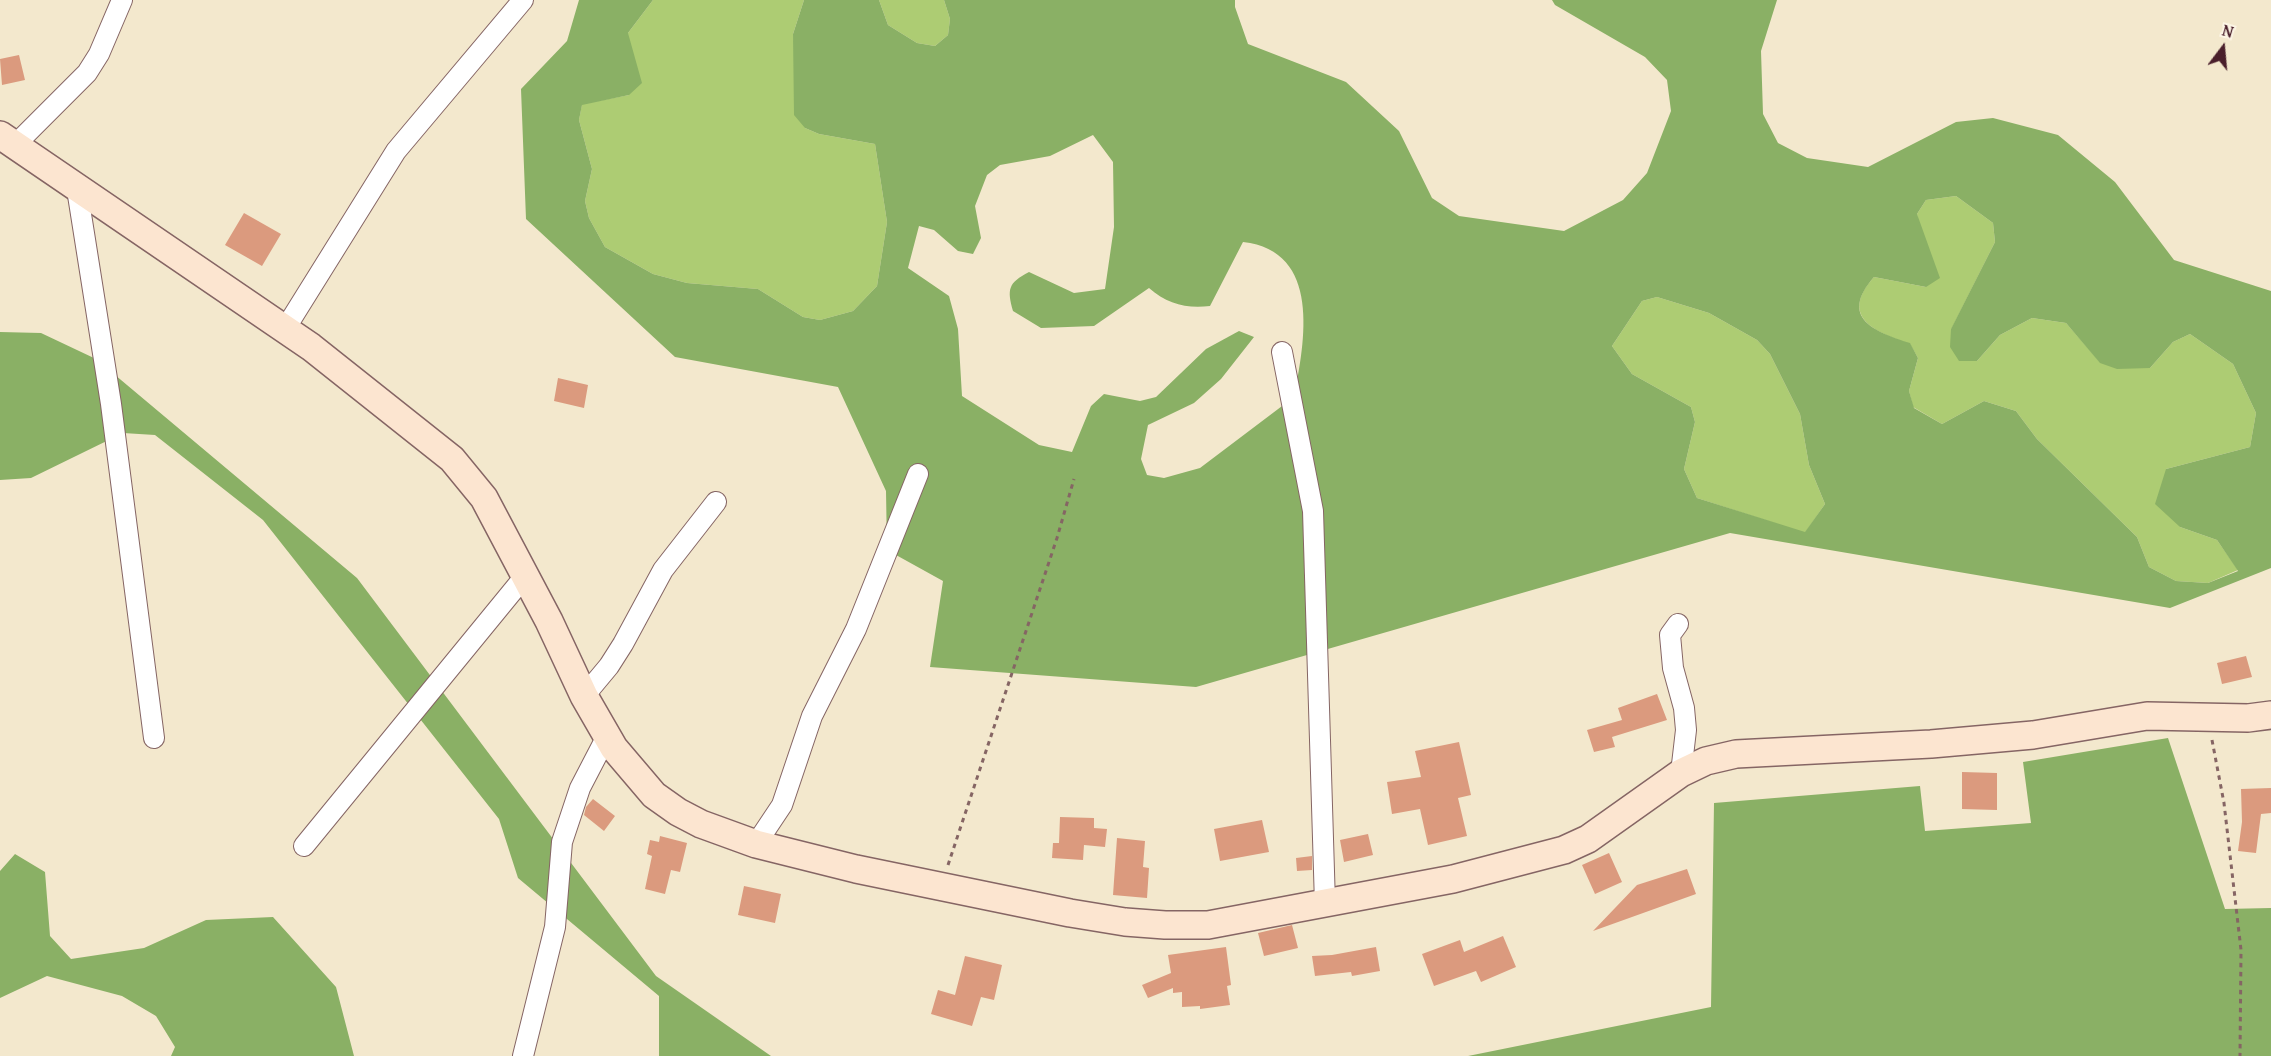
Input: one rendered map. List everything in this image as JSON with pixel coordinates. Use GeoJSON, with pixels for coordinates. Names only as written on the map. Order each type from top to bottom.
{"type":"FeatureCollection","features":[{"type":"Feature","properties":{"kind":"street"},"geometry":{"type":"LineString","coordinates":[[122,0],[99,54],[87,73],[8,140],[311,347],[452,459],[484,498],[584,696],[614,748],[654,795],[678,812],[701,824],[756,844],[856,869],[1070,913],[1125,922],[1208,925],[1453,879],[1564,850],[1588,839],[1681,773],[1706,761],[1736,754],[1931,744],[2033,735],[2147,716],[2248,718],[2271,715]]}},
{"type":"Feature","properties":{"kind":"street"},"geometry":{"type":"LineString","coordinates":[[285,329],[396,151],[523,0]]}},
{"type":"Feature","properties":{"kind":"street"},"geometry":{"type":"LineString","coordinates":[[77,189],[111,404],[154,738]]}},
{"type":"Feature","properties":{"kind":"street"},"geometry":{"type":"LineString","coordinates":[[1282,352],[1313,511],[1325,904]]}},
{"type":"Feature","properties":{"kind":"street"},"geometry":{"type":"LineString","coordinates":[[756,844],[782,805],[812,716],[856,629],[918,474]]}},
{"type":"Feature","properties":{"kind":"street"},"geometry":{"type":"LineString","coordinates":[[584,696],[609,666],[623,644],[663,570],[716,502]]}},
{"type":"Feature","properties":{"kind":"street"},"geometry":{"type":"LineString","coordinates":[[304,846],[525,576]]}},
{"type":"Feature","properties":{"kind":"street"},"geometry":{"type":"LineString","coordinates":[[1678,624],[1670,635],[1673,668],[1684,708],[1686,730],[1681,773]]}},
{"type":"Feature","properties":{"kind":"street"},"geometry":{"type":"LineString","coordinates":[[523,1056],[555,927],[562,842],[580,788],[607,736]]}},
{"type":"Feature","properties":{"kind":"path"},"geometry":{"type":"LineString","coordinates":[[941,887],[1057,538],[1074,479]]}},
{"type":"Feature","properties":{"kind":"path"},"geometry":{"type":"LineString","coordinates":[[2207,717],[2224,803],[2241,950],[2240,1056]]}},
{"type":"Feature","properties":{"kind":"green space"},"geometry":{"type":"Polygon","coordinates":[[[579,0],[653,0],[628,33],[642,83],[629,95],[582,105],[579,120],[592,169],[585,201],[589,218],[605,247],[653,274],[687,283],[758,289],[803,317],[820,320],[853,311],[877,286],[887,222],[875,144],[819,134],[805,128],[794,115],[793,34],[804,0],[879,0],[888,25],[917,43],[935,46],[948,35],[950,19],[944,0],[1235,0],[1235,7],[1248,44],[1346,82],[1399,131],[1432,198],[1459,216],[1564,231],[1623,200],[1647,173],[1671,111],[1667,80],[1645,57],[1555,5],[1552,0],[1777,0],[1761,51],[1763,114],[1778,143],[1807,158],[1868,167],[1956,122],[1993,118],[2058,135],[2115,182],[2174,260],[2271,291],[2271,568],[2170,608],[1730,533],[1196,687],[930,667],[943,581],[887,550],[886,491],[838,387],[675,357],[526,219],[521,89],[567,41],[579,0]],[[1093,135],[1050,156],[1000,165],[987,175],[975,206],[981,238],[973,254],[958,251],[934,230],[919,226],[908,268],[949,296],[958,329],[962,396],[1039,445],[1072,452],[1091,406],[1104,394],[1140,401],[1156,397],[1206,349],[1239,331],[1254,337],[1221,379],[1194,403],[1148,425],[1141,459],[1147,475],[1164,478],[1200,468],[1294,397],[1302,351],[1304,326],[1302,302],[1297,280],[1286,262],[1268,249],[1243,242],[1210,306],[1193,307],[1170,302],[1149,288],[1094,326],[1041,328],[1013,311],[1010,297],[1011,287],[1029,272],[1074,293],[1105,289],[1114,227],[1113,162],[1093,135]],[[1956,196],[1926,200],[1917,214],[1940,278],[1926,287],[1874,277],[1864,291],[1860,303],[1860,313],[1865,321],[1885,334],[1910,343],[1918,358],[1909,391],[1914,408],[1942,424],[1984,401],[2016,411],[2037,439],[2137,537],[2149,567],[2176,581],[2208,583],[2238,571],[2217,540],[2180,527],[2155,504],[2166,469],[2250,447],[2256,413],[2233,364],[2190,334],[2173,342],[2150,368],[2117,369],[2100,363],[2066,323],[2032,318],[2000,335],[1977,361],[1959,361],[1950,347],[1951,329],[1995,242],[1993,223],[1956,196]],[[1657,297],[1642,301],[1612,346],[1632,374],[1691,407],[1695,422],[1684,469],[1697,498],[1805,532],[1825,504],[1809,465],[1800,414],[1770,354],[1757,340],[1709,313],[1657,297]]]}},
{"type":"Feature","properties":{"kind":"green space"},"geometry":{"type":"Polygon","coordinates":[[[653,0],[804,0],[793,34],[805,128],[819,134],[875,144],[887,222],[877,286],[853,311],[820,320],[803,317],[758,289],[687,283],[653,274],[605,247],[589,218],[585,201],[592,169],[579,120],[582,104],[629,95],[628,33],[653,0]]]}},
{"type":"Feature","properties":{"kind":"green space"},"geometry":{"type":"Polygon","coordinates":[[[879,0],[944,0],[950,19],[948,35],[935,46],[917,43],[888,25],[879,0]]]}},
{"type":"Feature","properties":{"kind":"green space"},"geometry":{"type":"Polygon","coordinates":[[[1956,196],[1993,223],[1995,242],[1951,330],[1977,361],[2000,335],[2032,318],[2066,323],[2100,362],[2150,368],[2173,342],[2190,334],[2233,364],[2256,413],[2250,447],[2166,469],[2180,527],[2217,540],[2238,570],[2208,583],[2176,581],[2149,567],[2137,537],[2037,439],[2016,411],[1984,401],[1942,424],[1913,407],[1909,391],[1918,358],[1910,344],[1885,334],[1865,321],[1860,313],[1860,303],[1864,291],[1874,277],[1926,287],[1917,214],[1926,200],[1956,196]]]}},
{"type":"Feature","properties":{"kind":"green space"},"geometry":{"type":"Polygon","coordinates":[[[1657,297],[1709,313],[1757,340],[1770,354],[1800,414],[1809,465],[1825,504],[1805,533],[1697,498],[1684,469],[1695,422],[1691,407],[1632,374],[1612,346],[1642,301],[1657,297]]]}},
{"type":"Feature","properties":{"kind":"green space"},"geometry":{"type":"Polygon","coordinates":[[[0,332],[41,333],[96,359],[357,578],[656,976],[771,1056],[659,1056],[659,996],[518,878],[499,819],[263,520],[155,435],[123,433],[31,478],[0,480],[0,332]]]}},
{"type":"Feature","properties":{"kind":"green space"},"geometry":{"type":"Polygon","coordinates":[[[2168,738],[2225,909],[2271,908],[2271,1056],[1468,1056],[1711,1007],[1714,803],[1920,786],[1925,831],[2031,823],[2023,762],[2168,738]]]}},
{"type":"Feature","properties":{"kind":"green space"},"geometry":{"type":"Polygon","coordinates":[[[15,854],[45,872],[50,936],[71,959],[144,948],[206,920],[273,917],[336,987],[354,1056],[171,1056],[175,1047],[156,1016],[122,996],[47,976],[0,998],[0,871],[15,854]]]}},
{"type":"Feature","properties":{"kind":"building"},"geometry":{"type":"Polygon","coordinates":[[[19,55],[25,80],[2,85],[0,59],[19,55]]]}},
{"type":"Feature","properties":{"kind":"building"},"geometry":{"type":"Polygon","coordinates":[[[244,213],[281,234],[262,266],[225,245],[244,213]]]}},
{"type":"Feature","properties":{"kind":"building"},"geometry":{"type":"Polygon","coordinates":[[[558,378],[588,385],[584,408],[554,401],[558,378]]]}},
{"type":"Feature","properties":{"kind":"building"},"geometry":{"type":"Polygon","coordinates":[[[2246,656],[2252,677],[2222,684],[2217,663],[2246,656]]]}},
{"type":"Feature","properties":{"kind":"building"},"geometry":{"type":"Polygon","coordinates":[[[1657,694],[1667,720],[1612,737],[1615,747],[1594,752],[1587,730],[1622,720],[1618,708],[1657,694]]]}},
{"type":"Feature","properties":{"kind":"building"},"geometry":{"type":"Polygon","coordinates":[[[1459,742],[1471,795],[1458,798],[1467,836],[1428,845],[1420,809],[1392,814],[1387,782],[1421,777],[1415,751],[1459,742]]]}},
{"type":"Feature","properties":{"kind":"building"},"geometry":{"type":"Polygon","coordinates":[[[1962,772],[1997,773],[1997,810],[1962,809],[1962,772]]]}},
{"type":"Feature","properties":{"kind":"building"},"geometry":{"type":"Polygon","coordinates":[[[2271,788],[2271,813],[2261,814],[2256,853],[2238,851],[2242,822],[2241,789],[2271,788]]]}},
{"type":"Feature","properties":{"kind":"building"},"geometry":{"type":"Polygon","coordinates":[[[593,799],[615,816],[604,831],[584,815],[586,807],[593,799]]]}},
{"type":"Feature","properties":{"kind":"building"},"geometry":{"type":"Polygon","coordinates":[[[1060,817],[1094,818],[1094,828],[1107,829],[1105,847],[1084,845],[1083,860],[1052,858],[1053,843],[1059,843],[1060,817]]]}},
{"type":"Feature","properties":{"kind":"building"},"geometry":{"type":"Polygon","coordinates":[[[1262,820],[1269,852],[1220,861],[1214,829],[1262,820]]]}},
{"type":"Feature","properties":{"kind":"building"},"geometry":{"type":"Polygon","coordinates":[[[1368,834],[1373,855],[1344,862],[1340,840],[1368,834]]]}},
{"type":"Feature","properties":{"kind":"building"},"geometry":{"type":"Polygon","coordinates":[[[660,836],[687,843],[680,872],[671,870],[665,894],[645,889],[652,856],[647,854],[650,840],[659,842],[660,836]]]}},
{"type":"Feature","properties":{"kind":"building"},"geometry":{"type":"Polygon","coordinates":[[[1117,838],[1145,841],[1143,867],[1149,868],[1147,898],[1113,895],[1117,838]]]}},
{"type":"Feature","properties":{"kind":"building"},"geometry":{"type":"Polygon","coordinates":[[[1609,853],[1622,882],[1595,894],[1582,865],[1609,853]]]}},
{"type":"Feature","properties":{"kind":"building"},"geometry":{"type":"Polygon","coordinates":[[[1312,856],[1312,870],[1297,871],[1296,858],[1312,856]]]}},
{"type":"Feature","properties":{"kind":"building"},"geometry":{"type":"Polygon","coordinates":[[[1687,869],[1696,894],[1593,931],[1637,885],[1687,869]]]}},
{"type":"Feature","properties":{"kind":"building"},"geometry":{"type":"Polygon","coordinates":[[[744,886],[781,894],[775,923],[738,915],[744,886]]]}},
{"type":"Feature","properties":{"kind":"building"},"geometry":{"type":"Polygon","coordinates":[[[1292,925],[1298,948],[1264,956],[1258,933],[1292,925]]]}},
{"type":"Feature","properties":{"kind":"building"},"geometry":{"type":"Polygon","coordinates":[[[1503,936],[1516,967],[1481,982],[1476,971],[1434,986],[1422,954],[1460,940],[1464,952],[1503,936]]]}},
{"type":"Feature","properties":{"kind":"building"},"geometry":{"type":"Polygon","coordinates":[[[1226,947],[1231,985],[1227,986],[1230,1005],[1200,1009],[1200,1006],[1182,1007],[1182,992],[1173,993],[1173,988],[1148,998],[1142,985],[1171,973],[1168,955],[1226,947]]]}},
{"type":"Feature","properties":{"kind":"building"},"geometry":{"type":"Polygon","coordinates":[[[1376,947],[1380,971],[1352,976],[1351,972],[1315,976],[1312,956],[1376,947]]]}},
{"type":"Feature","properties":{"kind":"building"},"geometry":{"type":"Polygon","coordinates":[[[965,956],[1002,965],[994,1000],[981,997],[972,1026],[931,1014],[938,990],[955,995],[965,956]]]}}]}
